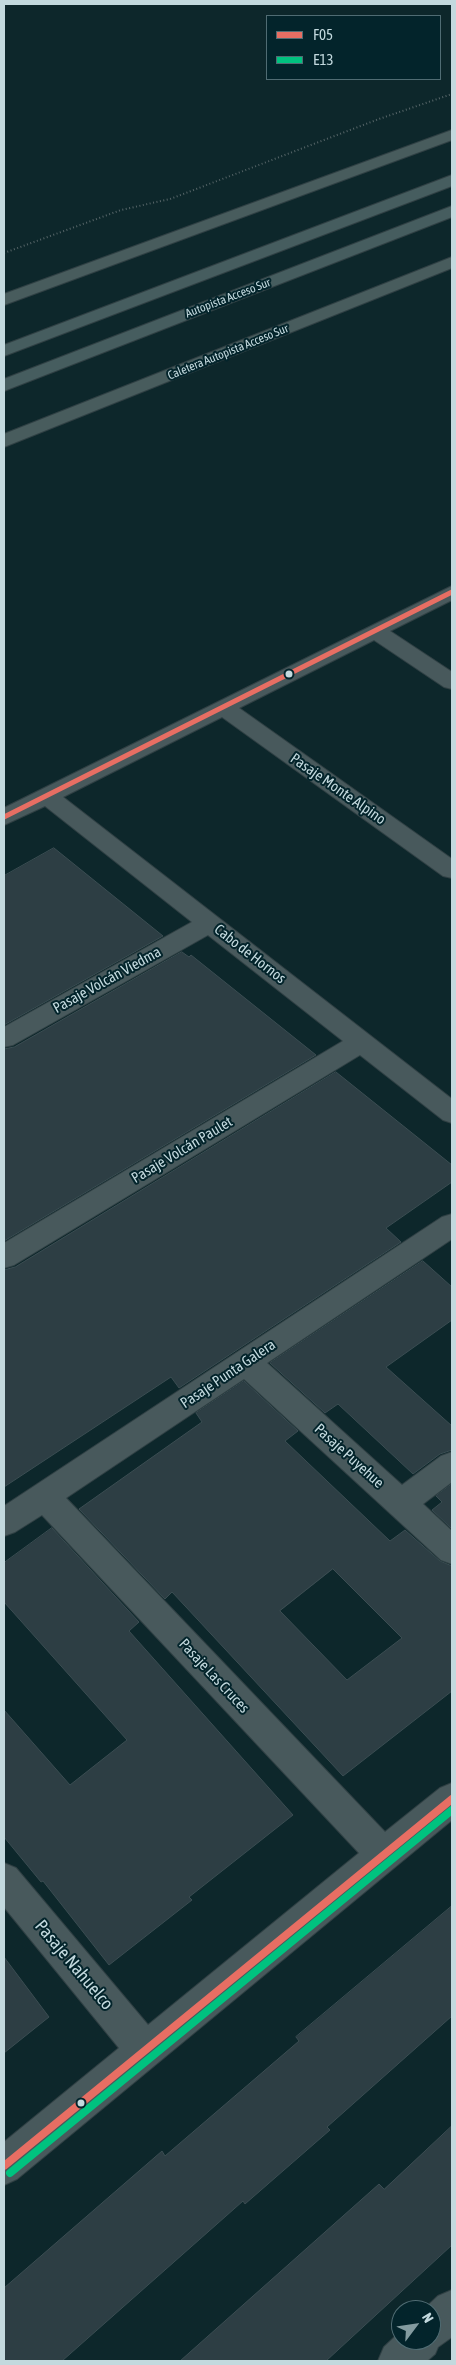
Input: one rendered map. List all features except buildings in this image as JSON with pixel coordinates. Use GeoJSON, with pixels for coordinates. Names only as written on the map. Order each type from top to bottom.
{"type":"FeatureCollection","features":[{"type":"Feature","properties":{"kind":"highway"},"geometry":{"type":"LineString","coordinates":[[4,350],[452,180]]}},
{"type":"Feature","properties":{"kind":"highway","name":"Autopista Acceso Sur"},"geometry":{"type":"LineString","coordinates":[[4,385],[452,211]]}},
{"type":"Feature","properties":{"kind":"main road"},"geometry":{"type":"LineString","coordinates":[[4,300],[452,135]]}},
{"type":"Feature","properties":{"kind":"main road","name":"Caletera Autopista Acceso Sur"},"geometry":{"type":"LineString","coordinates":[[4,441],[452,262]]}},
{"type":"Feature","properties":{"kind":"street"},"geometry":{"type":"LineString","coordinates":[[4,818],[452,592]]}},
{"type":"Feature","properties":{"kind":"street"},"geometry":{"type":"LineString","coordinates":[[375,631],[452,682]]}},
{"type":"Feature","properties":{"kind":"street","name":"Pasaje Monte Alpino"},"geometry":{"type":"LineString","coordinates":[[224,707],[452,870]]}},
{"type":"Feature","properties":{"kind":"street","name":"Cabo de Hornos"},"geometry":{"type":"LineString","coordinates":[[47,796],[452,1113]]}},
{"type":"Feature","properties":{"kind":"street","name":"Pasaje Volcán Viedma"},"geometry":{"type":"LineString","coordinates":[[4,1038],[210,923]]}},
{"type":"Feature","properties":{"kind":"street","name":"Pasaje Volcán Paulet"},"geometry":{"type":"LineString","coordinates":[[4,1258],[361,1042]]}},
{"type":"Feature","properties":{"kind":"street","name":"Pasaje Punta Galera"},"geometry":{"type":"LineString","coordinates":[[4,1523],[452,1225]]}},
{"type":"Feature","properties":{"kind":"street","name":"Pasaje Puyehue"},"geometry":{"type":"LineString","coordinates":[[246,1362],[452,1550]]}},
{"type":"Feature","properties":{"kind":"street"},"geometry":{"type":"LineString","coordinates":[[401,1504],[452,1465]]}},
{"type":"Feature","properties":{"kind":"street","name":"Pasaje Las Cruces"},"geometry":{"type":"LineString","coordinates":[[44,1496],[384,1855]]}},
{"type":"Feature","properties":{"kind":"street"},"geometry":{"type":"LineString","coordinates":[[4,2166],[452,1799]]}},
{"type":"Feature","properties":{"kind":"street","name":"Pasaje Nahuelco"},"geometry":{"type":"LineString","coordinates":[[4,1880],[145,2050]]}},
{"type":"Feature","properties":{"kind":"street"},"geometry":{"type":"LineString","coordinates":[[441,2320],[452,2310]]}},
{"type":"Feature","properties":{"kind":"street"},"geometry":{"type":"LineString","coordinates":[[398,2361],[410,2350]]}},
{"type":"Feature","properties":{"kind":"path"},"geometry":{"type":"LineString","coordinates":[[4,253],[112,213],[170,199],[379,119],[452,94]]}},
{"type":"Feature","properties":{"kind":"transit line","name":"F05"},"geometry":{"type":"LineString","coordinates":[[4,817],[452,592]]}},
{"type":"Feature","properties":{"kind":"transit line","name":"F05"},"geometry":{"type":"LineString","coordinates":[[4,2166],[452,1799]]}},
{"type":"Feature","properties":{"kind":"transit line","name":"E13"},"geometry":{"type":"LineString","coordinates":[[10,2173],[452,1810]]}}]}
